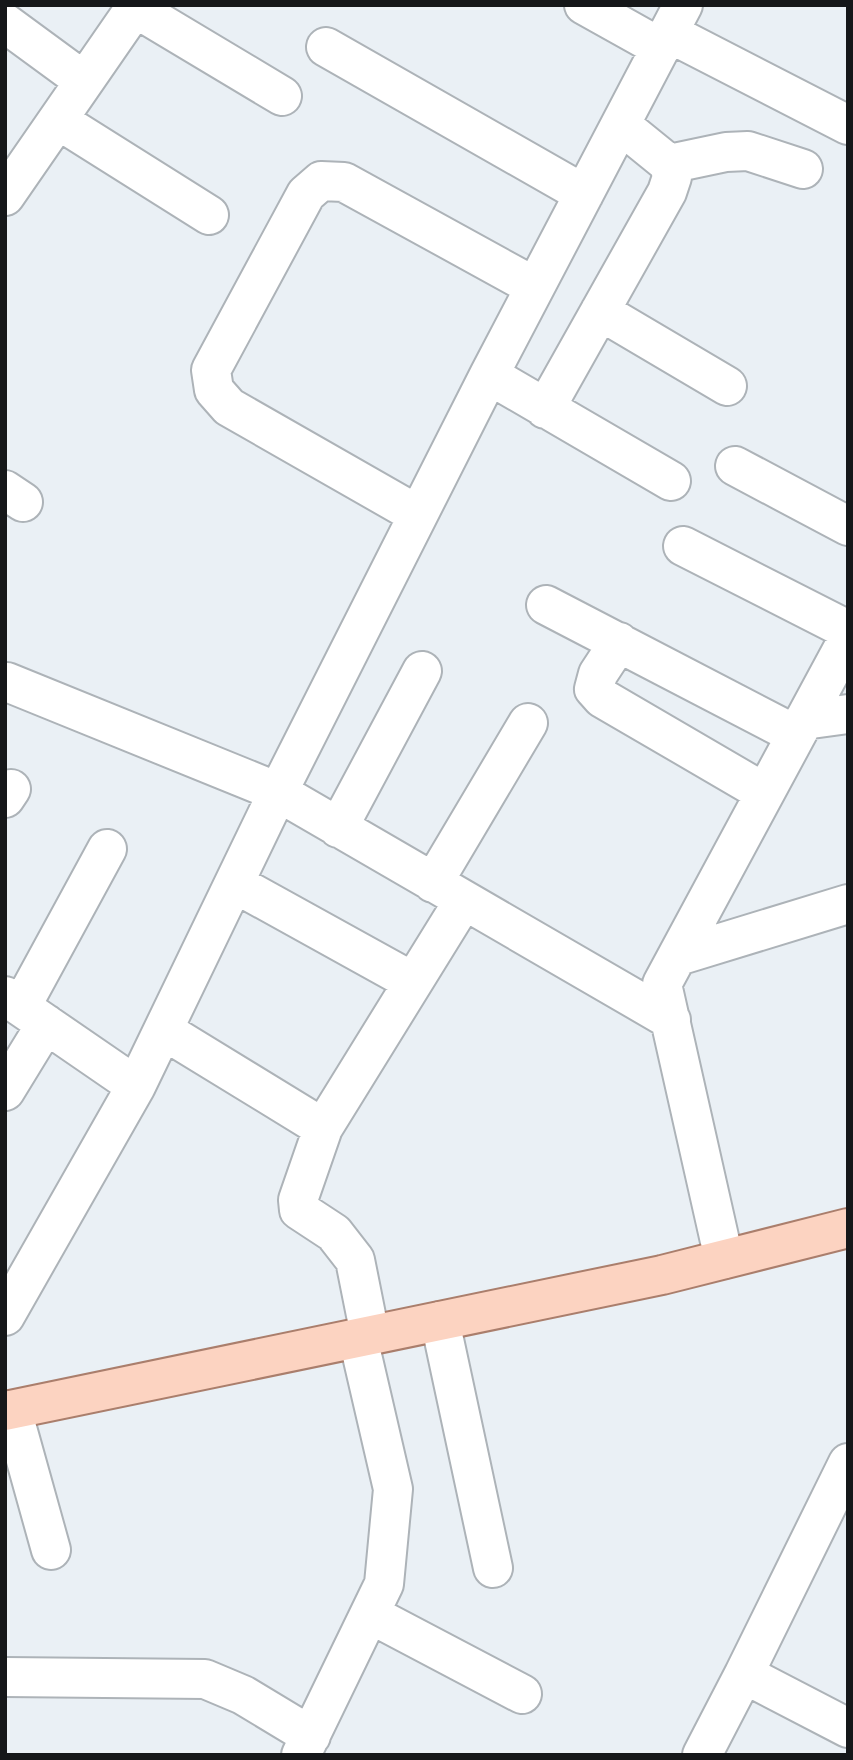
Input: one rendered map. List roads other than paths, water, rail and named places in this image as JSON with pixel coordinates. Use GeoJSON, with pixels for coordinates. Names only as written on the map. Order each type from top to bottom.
{"type":"FeatureCollection","features":[{"type":"Feature","properties":{"kind":"main road"},"geometry":{"type":"LineString","coordinates":[[9,1410],[440,1321],[724,1259],[848,1228]]}},
{"type":"Feature","properties":{"kind":"street"},"geometry":{"type":"LineString","coordinates":[[584,5],[671,29],[848,125]]}},
{"type":"Feature","properties":{"kind":"street"},"geometry":{"type":"LineString","coordinates":[[5,196],[136,7],[282,96]]}},
{"type":"Feature","properties":{"kind":"street"},"geometry":{"type":"LineString","coordinates":[[5,23],[84,81]]}},
{"type":"Feature","properties":{"kind":"street"},"geometry":{"type":"LineString","coordinates":[[5,1316],[136,1086],[278,792],[418,515],[671,29]]}},
{"type":"Feature","properties":{"kind":"street"},"geometry":{"type":"LineString","coordinates":[[326,47],[584,194]]}},
{"type":"Feature","properties":{"kind":"street"},"geometry":{"type":"LineString","coordinates":[[58,120],[209,215]]}},
{"type":"Feature","properties":{"kind":"street"},"geometry":{"type":"LineString","coordinates":[[545,408],[667,192],[672,177],[669,164],[621,125]]}},
{"type":"Feature","properties":{"kind":"street"},"geometry":{"type":"LineString","coordinates":[[669,164],[748,150],[803,169]]}},
{"type":"Feature","properties":{"kind":"street"},"geometry":{"type":"LineString","coordinates":[[418,515],[229,407],[214,390],[211,370],[306,194],[321,181],[344,183],[535,287]]}},
{"type":"Feature","properties":{"kind":"street"},"geometry":{"type":"LineString","coordinates":[[600,311],[727,386]]}},
{"type":"Feature","properties":{"kind":"street"},"geometry":{"type":"LineString","coordinates":[[489,375],[671,481]]}},
{"type":"Feature","properties":{"kind":"street"},"geometry":{"type":"LineString","coordinates":[[735,466],[848,526]]}},
{"type":"Feature","properties":{"kind":"street"},"geometry":{"type":"LineString","coordinates":[[683,547],[848,630]]}},
{"type":"Feature","properties":{"kind":"street"},"geometry":{"type":"LineString","coordinates":[[546,605],[800,727],[848,713]]}},
{"type":"Feature","properties":{"kind":"street"},"geometry":{"type":"LineString","coordinates":[[724,1259],[662,984],[848,639]]}},
{"type":"Feature","properties":{"kind":"street"},"geometry":{"type":"LineString","coordinates":[[619,642],[598,674],[594,689],[602,698],[765,793]]}},
{"type":"Feature","properties":{"kind":"street"},"geometry":{"type":"LineString","coordinates":[[338,828],[422,671]]}},
{"type":"Feature","properties":{"kind":"street"},"geometry":{"type":"LineString","coordinates":[[7,682],[278,792],[671,1020]]}},
{"type":"Feature","properties":{"kind":"street"},"geometry":{"type":"LineString","coordinates":[[5,1677],[205,1679],[243,1695],[306,1745],[384,1584],[393,1489],[364,1337],[355,1260],[334,1233],[299,1210],[298,1200],[323,1128],[412,982],[448,892],[528,723]]}},
{"type":"Feature","properties":{"kind":"street"},"geometry":{"type":"LineString","coordinates":[[5,1091],[24,1009],[107,849]]}},
{"type":"Feature","properties":{"kind":"street"},"geometry":{"type":"LineString","coordinates":[[234,884],[412,982]]}},
{"type":"Feature","properties":{"kind":"street"},"geometry":{"type":"LineString","coordinates":[[678,956],[848,904]]}},
{"type":"Feature","properties":{"kind":"street"},"geometry":{"type":"LineString","coordinates":[[24,1009],[136,1086]]}},
{"type":"Feature","properties":{"kind":"street"},"geometry":{"type":"LineString","coordinates":[[163,1030],[323,1128]]}},
{"type":"Feature","properties":{"kind":"street"},"geometry":{"type":"LineString","coordinates":[[440,1321],[493,1569]]}},
{"type":"Feature","properties":{"kind":"street"},"geometry":{"type":"LineString","coordinates":[[9,1410],[51,1550]]}},
{"type":"Feature","properties":{"kind":"street"},"geometry":{"type":"LineString","coordinates":[[702,1755],[848,1463]]}},
{"type":"Feature","properties":{"kind":"street"},"geometry":{"type":"LineString","coordinates":[[370,1614],[522,1694]]}},
{"type":"Feature","properties":{"kind":"street"},"geometry":{"type":"LineString","coordinates":[[744,1674],[848,1728]]}}]}
